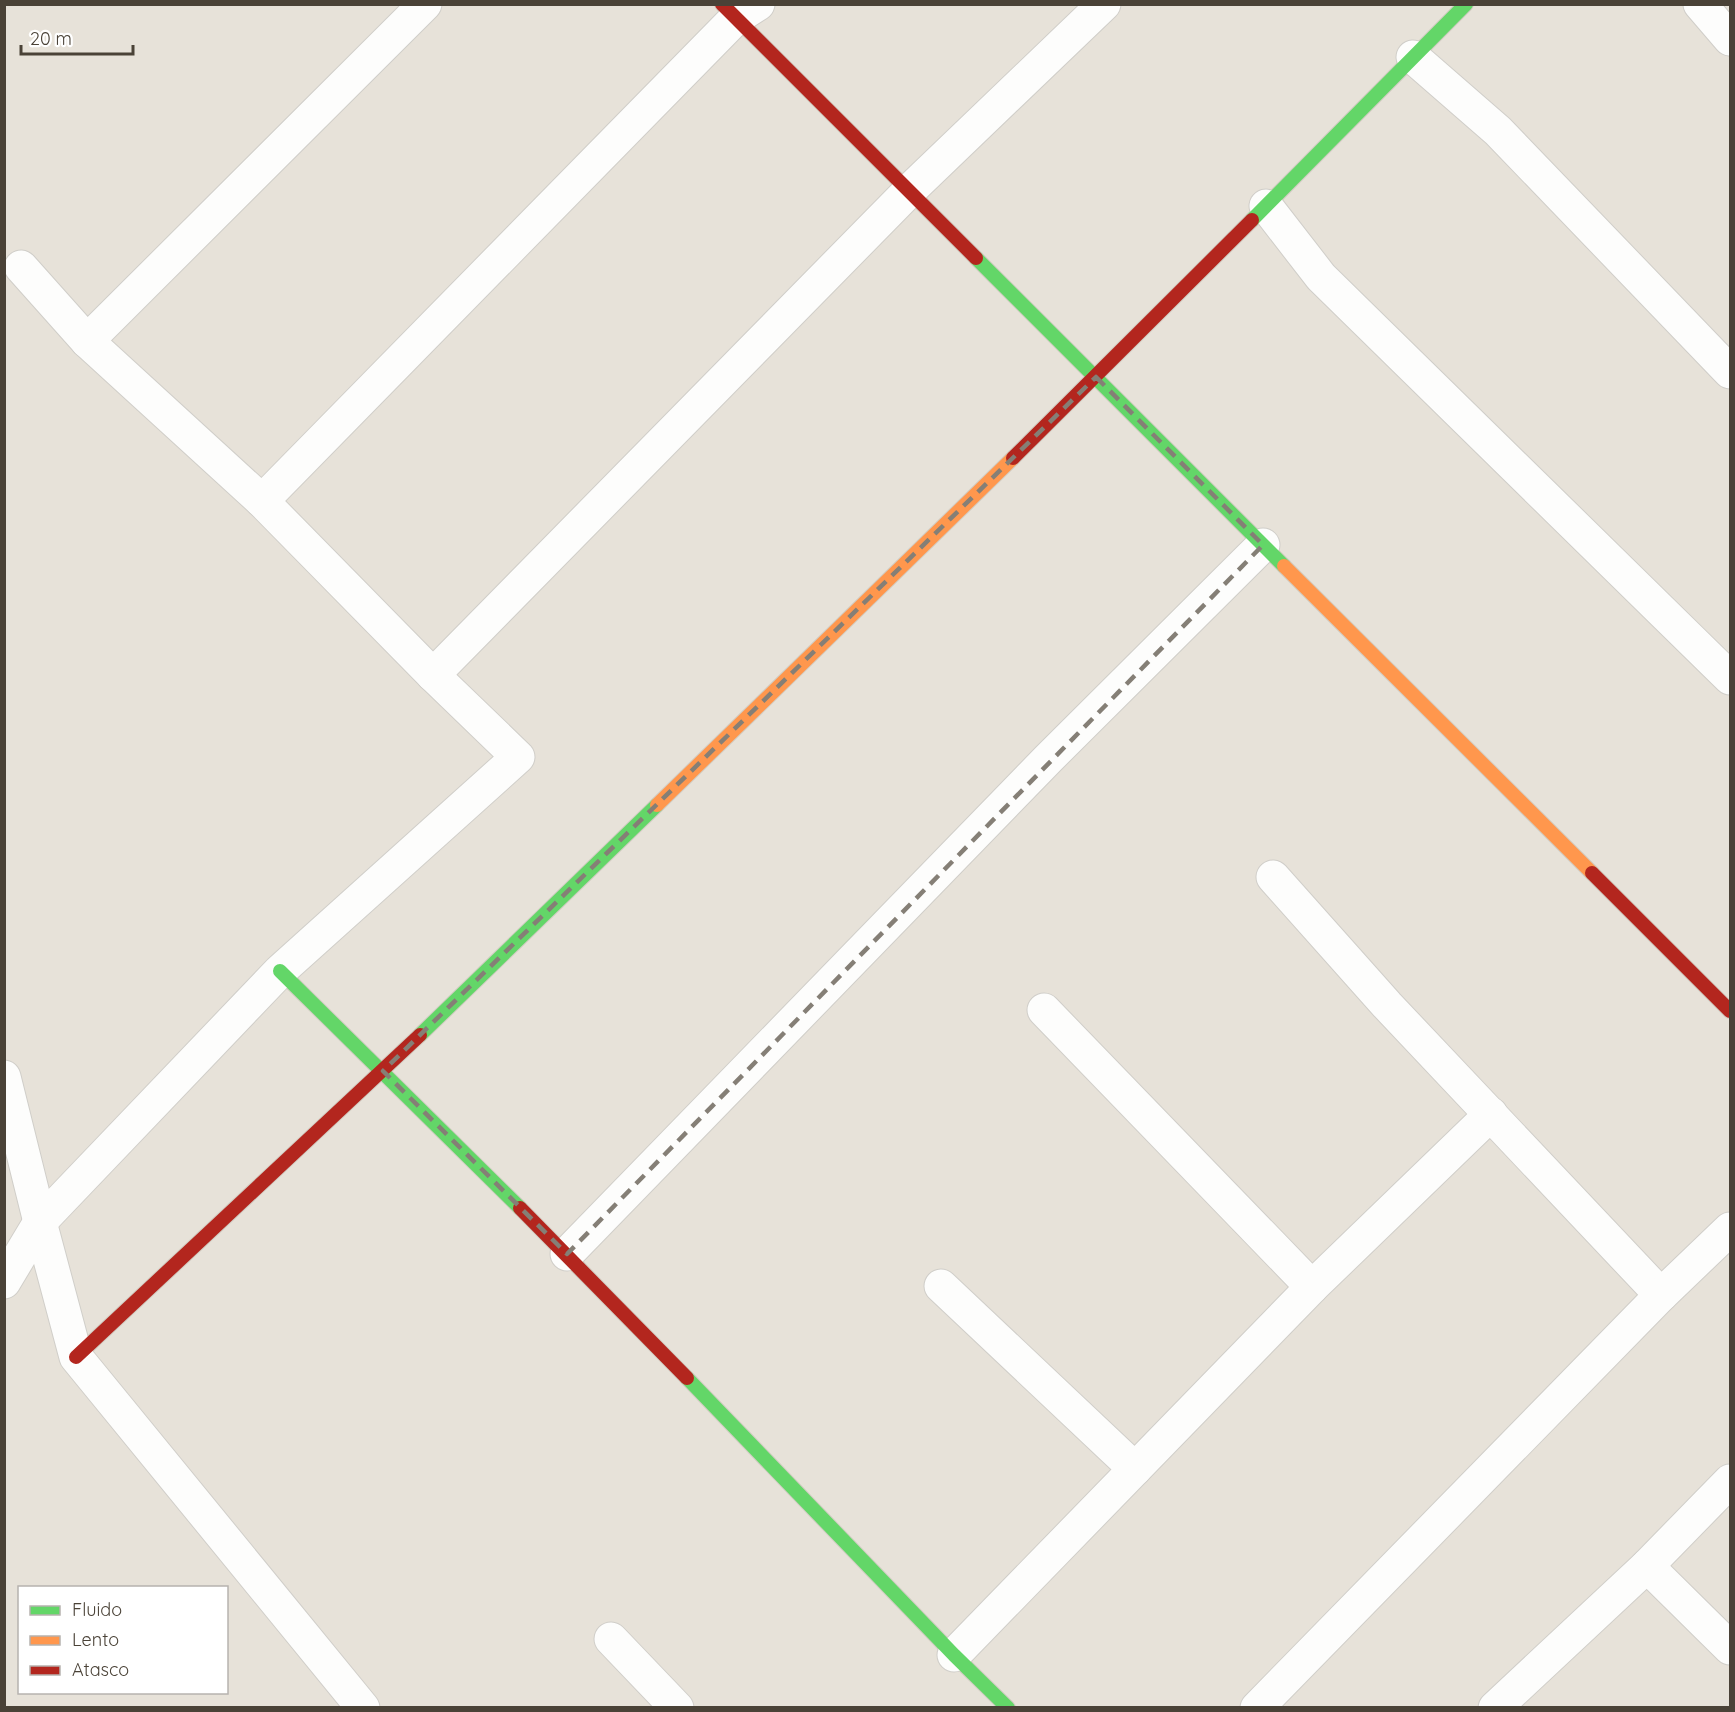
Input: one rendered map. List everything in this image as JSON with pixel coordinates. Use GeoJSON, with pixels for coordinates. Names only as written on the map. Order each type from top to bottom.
{"type":"FeatureCollection","features":[{"type":"Feature","properties":{"kind":"street"},"geometry":{"type":"LineString","coordinates":[[87,341],[425,4]]}},
{"type":"Feature","properties":{"kind":"street"},"geometry":{"type":"LineString","coordinates":[[433,675],[909,191],[1104,4]]}},
{"type":"Feature","properties":{"kind":"street"},"geometry":{"type":"LineString","coordinates":[[76,1357],[383,1071],[1096,377],[1466,4]]}},
{"type":"Feature","properties":{"kind":"street"},"geometry":{"type":"LineString","coordinates":[[1700,4],[1731,39]]}},
{"type":"Feature","properties":{"kind":"street"},"geometry":{"type":"LineString","coordinates":[[262,501],[739,9],[909,191],[1731,1011]]}},
{"type":"Feature","properties":{"kind":"street"},"geometry":{"type":"LineString","coordinates":[[1413,57],[1498,131],[1731,372]]}},
{"type":"Feature","properties":{"kind":"street"},"geometry":{"type":"LineString","coordinates":[[1266,206],[1321,277],[1731,678]]}},
{"type":"Feature","properties":{"kind":"street"},"geometry":{"type":"LineString","coordinates":[[4,1282],[40,1222],[280,971],[518,757],[433,675],[262,501],[87,341],[21,267]]}},
{"type":"Feature","properties":{"kind":"street"},"geometry":{"type":"LineString","coordinates":[[567,1254],[1048,759],[1263,544]]}},
{"type":"Feature","properties":{"kind":"street"},"geometry":{"type":"LineString","coordinates":[[1273,877],[1387,1005],[1661,1295]]}},
{"type":"Feature","properties":{"kind":"street"},"geometry":{"type":"LineString","coordinates":[[280,971],[567,1254],[954,1655],[1008,1707]]}},
{"type":"Feature","properties":{"kind":"street"},"geometry":{"type":"LineString","coordinates":[[1044,1010],[1312,1287]]}},
{"type":"Feature","properties":{"kind":"street"},"geometry":{"type":"LineString","coordinates":[[4,1077],[76,1357],[363,1707]]}},
{"type":"Feature","properties":{"kind":"street"},"geometry":{"type":"LineString","coordinates":[[954,1655],[1312,1287],[1491,1114]]}},
{"type":"Feature","properties":{"kind":"street"},"geometry":{"type":"LineString","coordinates":[[1257,1707],[1661,1295],[1731,1229]]}},
{"type":"Feature","properties":{"kind":"street"},"geometry":{"type":"LineString","coordinates":[[941,1286],[1135,1469]]}},
{"type":"Feature","properties":{"kind":"street"},"geometry":{"type":"LineString","coordinates":[[1495,1707],[1647,1566],[1731,1481]]}},
{"type":"Feature","properties":{"kind":"street"},"geometry":{"type":"LineString","coordinates":[[1647,1566],[1731,1648]]}},
{"type":"Feature","properties":{"kind":"street"},"geometry":{"type":"LineString","coordinates":[[611,1640],[676,1707]]}},
{"type":"Feature","properties":{"kind":"highlighted area"},"geometry":{"type":"Polygon","coordinates":[[[1096,377],[1263,545],[567,1254],[383,1071],[1096,377]]]}},
{"type":"Feature","properties":{"kind":"shaded area"},"geometry":{"type":"Polygon","coordinates":[[[5,5],[1730,5],[1730,1707],[5,1708],[5,5]]]}},
{"type":"Feature","properties":{"kind":"traffic: fast"},"geometry":{"type":"LineString","coordinates":[[1252,220],[1466,4]]}},
{"type":"Feature","properties":{"kind":"traffic: fast"},"geometry":{"type":"LineString","coordinates":[[976,258],[1284,566]]}},
{"type":"Feature","properties":{"kind":"traffic: fast"},"geometry":{"type":"LineString","coordinates":[[420,1035],[657,805]]}},
{"type":"Feature","properties":{"kind":"traffic: fast"},"geometry":{"type":"LineString","coordinates":[[280,971],[520,1208]]}},
{"type":"Feature","properties":{"kind":"traffic: fast"},"geometry":{"type":"LineString","coordinates":[[687,1378],[1008,1708]]}},
{"type":"Feature","properties":{"kind":"traffic: slow"},"geometry":{"type":"LineString","coordinates":[[657,805],[1013,458]]}},
{"type":"Feature","properties":{"kind":"traffic: slow"},"geometry":{"type":"LineString","coordinates":[[1284,566],[1592,873]]}},
{"type":"Feature","properties":{"kind":"traffic: jam"},"geometry":{"type":"LineString","coordinates":[[722,4],[976,258]]}},
{"type":"Feature","properties":{"kind":"traffic: jam"},"geometry":{"type":"LineString","coordinates":[[1013,458],[1252,220]]}},
{"type":"Feature","properties":{"kind":"traffic: jam"},"geometry":{"type":"LineString","coordinates":[[1592,873],[1730,1011]]}},
{"type":"Feature","properties":{"kind":"traffic: jam"},"geometry":{"type":"LineString","coordinates":[[76,1357],[420,1035]]}},
{"type":"Feature","properties":{"kind":"traffic: jam"},"geometry":{"type":"LineString","coordinates":[[520,1208],[687,1378]]}}]}
